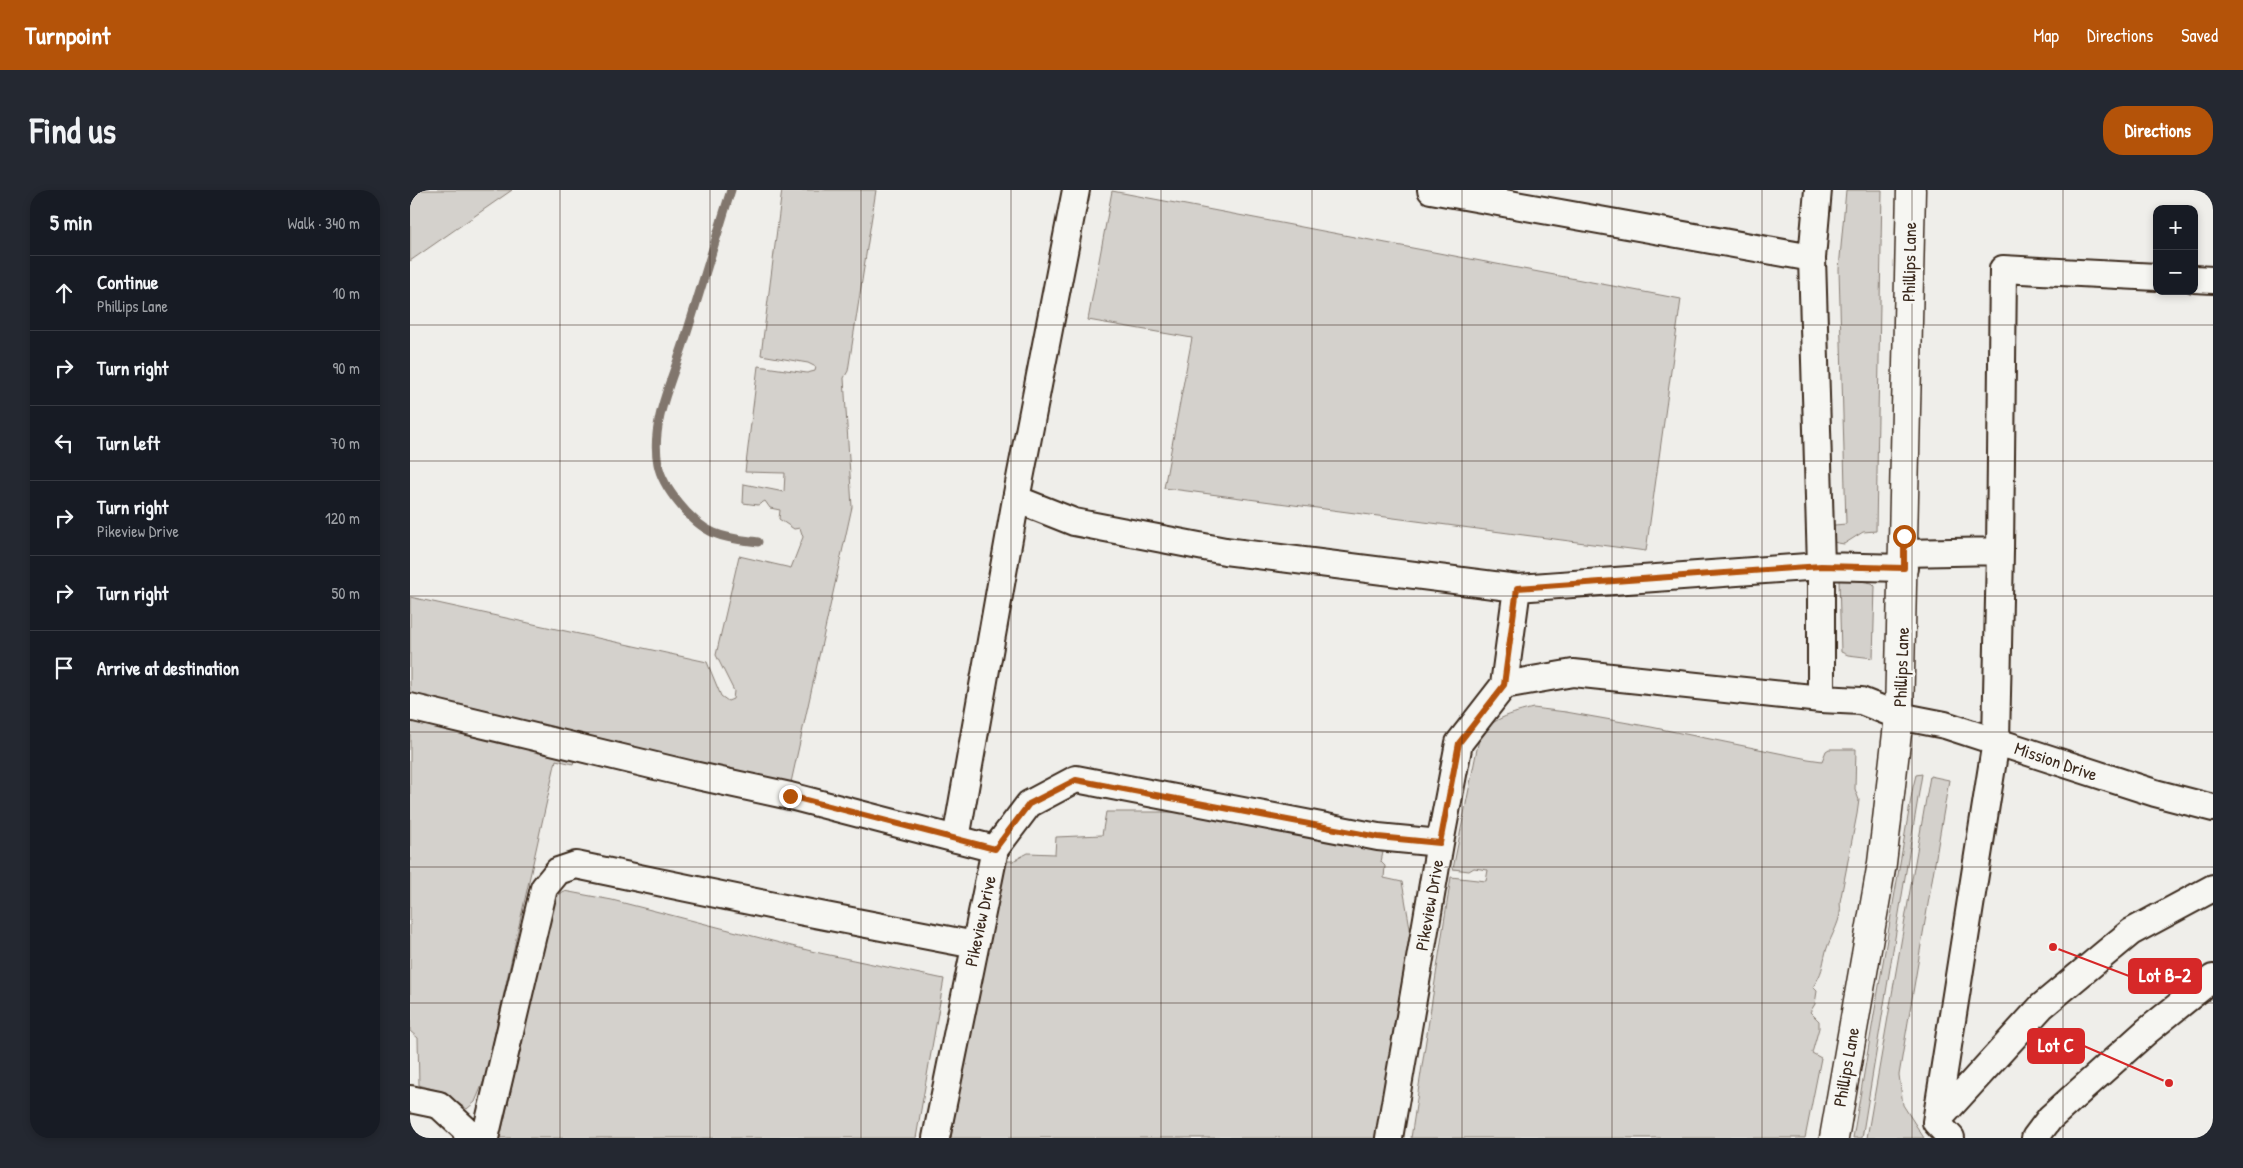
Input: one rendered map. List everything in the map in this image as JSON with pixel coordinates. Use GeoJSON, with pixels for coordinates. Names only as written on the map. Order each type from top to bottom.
{"type":"FeatureCollection","features":[{"type":"Feature","properties":{"kind":"main road","name":"Phillips Lane"},"geometry":{"type":"LineString","coordinates":[[1834,1138],[1882,864],[1899,716],[1911,190]]}},
{"type":"Feature","properties":{"kind":"street"},"geometry":{"type":"LineString","coordinates":[[956,839],[1016,499],[1076,190]]}},
{"type":"Feature","properties":{"kind":"street"},"geometry":{"type":"LineString","coordinates":[[1431,190],[1812,258]]}},
{"type":"Feature","properties":{"kind":"street"},"geometry":{"type":"LineString","coordinates":[[1818,190],[1812,258],[1821,566],[1821,699]]}},
{"type":"Feature","properties":{"kind":"street"},"geometry":{"type":"LineString","coordinates":[[1943,1130],[1996,741],[2003,269],[2153,278]]}},
{"type":"Feature","properties":{"kind":"street"},"geometry":{"type":"LineString","coordinates":[[2198,279],[2213,280]]}},
{"type":"Feature","properties":{"kind":"street"},"geometry":{"type":"LineString","coordinates":[[1016,499],[1074,522],[1225,551],[1517,588],[1904,561],[2000,551]]}},
{"type":"Feature","properties":{"kind":"street"},"geometry":{"type":"LineString","coordinates":[[1440,843],[1459,743],[1504,685],[1517,588]]}},
{"type":"Feature","properties":{"kind":"street","name":"Mission Drive"},"geometry":{"type":"LineString","coordinates":[[1504,685],[1573,672],[1821,699],[1861,701],[1899,716],[1945,725],[2155,793],[2213,808]]}},
{"type":"Feature","properties":{"kind":"street"},"geometry":{"type":"LineString","coordinates":[[410,707],[790,796],[995,849]]}},
{"type":"Feature","properties":{"kind":"street","name":"Pikeview Drive"},"geometry":{"type":"LineString","coordinates":[[936,1138],[995,849],[1029,804],[1076,780],[1378,837],[1440,843],[1389,1138]]}},
{"type":"Feature","properties":{"kind":"street"},"geometry":{"type":"LineString","coordinates":[[485,1138],[544,888],[558,871],[576,865],[975,945]]}},
{"type":"Feature","properties":{"kind":"street"},"geometry":{"type":"LineString","coordinates":[[1943,1130],[2042,1006],[2131,932],[2213,888]]}},
{"type":"Feature","properties":{"kind":"street"},"geometry":{"type":"LineString","coordinates":[[2035,1138],[2050,1118],[2140,1037],[2213,978]]}},
{"type":"Feature","properties":{"kind":"street"},"geometry":{"type":"LineString","coordinates":[[410,1099],[439,1105],[465,1129],[468,1138]]}},
{"type":"Feature","properties":{"kind":"shaded area"},"geometry":{"type":"Polygon","coordinates":[[[410,190],[512,190],[410,261],[410,190]]]}},
{"type":"Feature","properties":{"kind":"shaded area"},"geometry":{"type":"Polygon","coordinates":[[[782,190],[876,190],[848,371],[844,378],[852,507],[790,787],[410,701],[410,597],[707,662],[721,696],[728,701],[733,699],[734,691],[716,655],[739,556],[791,568],[803,537],[800,528],[794,529],[779,519],[780,510],[770,508],[765,501],[758,505],[743,503],[744,484],[784,492],[785,473],[745,472],[758,366],[807,373],[815,371],[816,367],[808,363],[761,355],[782,190]]]}},
{"type":"Feature","properties":{"kind":"shaded area"},"geometry":{"type":"Polygon","coordinates":[[[1846,190],[1882,190],[1876,531],[1863,532],[1844,544],[1826,541],[1823,526],[1846,524],[1839,269],[1846,190]]]}},
{"type":"Feature","properties":{"kind":"shaded area"},"geometry":{"type":"Polygon","coordinates":[[[1112,191],[1681,299],[1646,551],[1164,488],[1192,338],[1088,320],[1112,191]]]}},
{"type":"Feature","properties":{"kind":"shaded area"},"geometry":{"type":"Polygon","coordinates":[[[1844,578],[1872,583],[1875,586],[1873,658],[1848,655],[1841,652],[1839,579],[1844,578]]]}},
{"type":"Feature","properties":{"kind":"shaded area"},"geometry":{"type":"Polygon","coordinates":[[[1533,708],[1651,727],[1822,761],[1826,751],[1829,749],[1856,749],[1855,789],[1859,800],[1840,902],[1840,915],[1828,945],[1820,973],[1813,987],[1817,991],[1815,1004],[1810,1012],[1819,1021],[1819,1028],[1812,1053],[1821,1058],[1805,1138],[1411,1138],[1451,877],[1486,881],[1488,870],[1474,868],[1469,871],[1453,869],[1479,739],[1488,726],[1502,718],[1533,708]]]}},
{"type":"Feature","properties":{"kind":"shaded area"},"geometry":{"type":"Polygon","coordinates":[[[410,714],[576,754],[573,764],[556,760],[485,1078],[475,1102],[467,1109],[439,1091],[419,1085],[418,1038],[410,1031],[410,714]]]}},
{"type":"Feature","properties":{"kind":"shaded area"},"geometry":{"type":"Polygon","coordinates":[[[1922,774],[1862,1138],[1853,1138],[1913,787],[1916,775],[1922,774]]]}},
{"type":"Feature","properties":{"kind":"shaded area"},"geometry":{"type":"Polygon","coordinates":[[[1930,776],[1949,780],[1899,1075],[1903,1105],[1924,1138],[1867,1138],[1930,776]]]}},
{"type":"Feature","properties":{"kind":"shaded area"},"geometry":{"type":"Polygon","coordinates":[[[1106,812],[1178,812],[1383,852],[1381,862],[1385,866],[1384,878],[1402,882],[1412,939],[1379,1138],[951,1138],[966,1037],[1005,861],[1013,861],[1028,853],[1055,854],[1056,837],[1102,835],[1106,812]]]}},
{"type":"Feature","properties":{"kind":"shaded area"},"geometry":{"type":"Polygon","coordinates":[[[564,891],[612,900],[815,952],[944,979],[916,1138],[500,1138],[551,914],[556,897],[564,891]]]}},
{"type":"Feature","properties":{"kind":"waterway"},"geometry":{"type":"LineString","coordinates":[[731,190],[664,402],[657,433],[656,449],[658,464],[665,483],[679,504],[697,522],[719,535],[758,542]]}},
{"type":"Feature","properties":{"kind":"place","name":"Lot B-2"},"geometry":{"type":"Point","coordinates":[2053,947]}},
{"type":"Feature","properties":{"kind":"place","name":"Lot C"},"geometry":{"type":"Point","coordinates":[2169,1083]}},
{"type":"Feature","properties":{"kind":"route"},"geometry":{"type":"LineString","coordinates":[[790,796],[995,849],[1029,804],[1076,780],[1378,837],[1440,843],[1459,743],[1504,685],[1517,588],[1821,566],[1904,568],[1904,536]]}}]}
